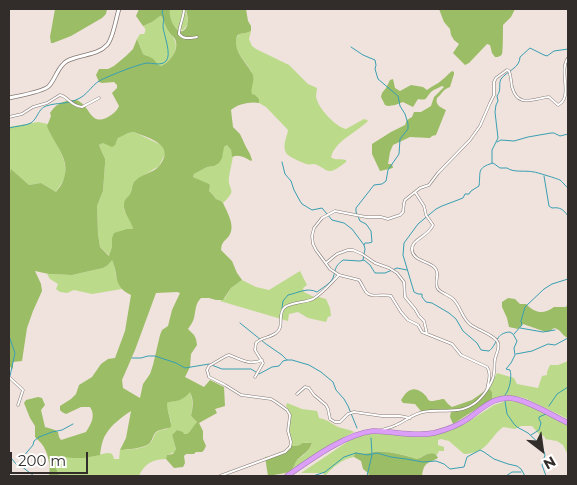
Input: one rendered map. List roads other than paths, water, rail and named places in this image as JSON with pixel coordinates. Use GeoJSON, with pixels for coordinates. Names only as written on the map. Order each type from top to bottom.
{"type":"FeatureCollection","features":[{"type":"Feature","properties":{"kind":"highway"},"geometry":{"type":"LineString","coordinates":[[287,476],[344,440],[366,432],[435,433],[459,424],[493,400],[514,398],[527,402],[568,423]]}},
{"type":"Feature","properties":{"kind":"street"},"geometry":{"type":"LineString","coordinates":[[9,98],[46,89],[64,63],[105,48],[110,41],[119,9]]}},
{"type":"Feature","properties":{"kind":"street"},"geometry":{"type":"LineString","coordinates":[[184,9],[179,34],[186,38],[197,37]]}},
{"type":"Feature","properties":{"kind":"street"},"geometry":{"type":"LineString","coordinates":[[487,390],[490,372],[488,367],[461,355],[452,344],[422,332],[418,325],[405,317],[399,310],[392,296],[385,294],[371,295],[366,292],[359,280],[339,275],[333,271],[314,247],[313,230],[322,218],[337,211],[367,217],[395,218],[402,213],[405,200],[420,188],[429,185],[470,140],[480,126],[494,95],[495,80],[498,76],[507,70],[509,71],[513,90],[518,98],[522,100],[531,101],[549,97],[558,105],[565,97],[565,64],[568,58]]}},
{"type":"Feature","properties":{"kind":"street"},"geometry":{"type":"LineString","coordinates":[[9,117],[22,114],[60,95],[64,96],[73,105],[82,107],[99,98]]}},
{"type":"Feature","properties":{"kind":"street"},"geometry":{"type":"LineString","coordinates":[[380,431],[424,412],[457,410],[475,403],[487,390],[493,378],[498,344],[493,337],[468,322],[455,300],[438,289],[436,268],[414,255],[412,249],[414,243],[429,232],[433,225],[426,215],[425,207],[414,192]]}},
{"type":"Feature","properties":{"kind":"street"},"geometry":{"type":"LineString","coordinates":[[326,262],[338,254],[353,250],[397,273],[404,282],[405,297],[424,321],[427,334]]}},
{"type":"Feature","properties":{"kind":"street"},"geometry":{"type":"LineString","coordinates":[[255,377],[263,364],[256,350],[256,343],[260,339],[274,335],[279,331],[283,308],[310,300],[339,275]]}},
{"type":"Feature","properties":{"kind":"street"},"geometry":{"type":"LineString","coordinates":[[220,476],[273,457],[285,452],[290,447],[291,442],[288,430],[290,415],[287,410],[270,399],[238,394],[210,378],[207,370],[209,366],[229,355],[249,362],[256,363],[262,360]]}},
{"type":"Feature","properties":{"kind":"street"},"geometry":{"type":"LineString","coordinates":[[9,377],[23,390],[18,405]]}},
{"type":"Feature","properties":{"kind":"street"},"geometry":{"type":"LineString","coordinates":[[297,394],[305,387],[309,388],[326,405],[330,419],[335,422],[343,421],[348,414],[354,412],[410,418]]}},
{"type":"Feature","properties":{"kind":"waterway"},"geometry":{"type":"LineString","coordinates":[[9,128],[31,123],[41,109],[46,106],[71,102],[80,98],[94,85],[113,75],[142,64],[164,63],[168,58],[168,54],[163,27],[163,9]]}},
{"type":"Feature","properties":{"kind":"waterway"},"geometry":{"type":"LineString","coordinates":[[351,47],[375,60],[378,79],[398,96],[408,124],[408,129],[400,139],[399,154],[388,170],[386,181],[382,184],[374,185],[356,208],[360,221],[366,224],[371,231],[372,242],[365,243],[364,245]]}},
{"type":"Feature","properties":{"kind":"waterway"},"geometry":{"type":"LineString","coordinates":[[492,163],[492,150],[498,138],[495,112],[501,79],[516,67],[520,57],[530,48],[547,56],[554,51],[568,49]]}},
{"type":"Feature","properties":{"kind":"waterway"},"geometry":{"type":"LineString","coordinates":[[497,142],[501,140],[514,141],[551,133],[560,136],[568,134]]}},
{"type":"Feature","properties":{"kind":"waterway"},"geometry":{"type":"LineString","coordinates":[[282,162],[285,174],[291,181],[302,204],[312,210],[322,208],[332,220],[344,223],[352,229],[364,245],[363,260]]}},
{"type":"Feature","properties":{"kind":"waterway"},"geometry":{"type":"LineString","coordinates":[[505,395],[511,376],[510,370],[506,369],[515,355],[514,348],[517,341],[513,334],[510,332],[502,334],[489,351],[481,350],[477,343],[463,331],[456,319],[432,303],[426,302],[422,294],[414,292],[403,255],[404,243],[418,224],[436,209],[463,198],[465,194],[469,194],[479,186],[480,171],[493,163],[500,168],[534,172],[555,178],[568,188]]}},
{"type":"Feature","properties":{"kind":"waterway"},"geometry":{"type":"LineString","coordinates":[[544,176],[549,206],[561,209],[568,216]]}},
{"type":"Feature","properties":{"kind":"waterway"},"geometry":{"type":"LineString","coordinates":[[282,308],[283,301],[288,295],[306,290],[317,292],[326,286],[332,280],[337,266],[343,260],[364,260],[375,273],[385,273],[397,268],[407,270]]}},
{"type":"Feature","properties":{"kind":"waterway"},"geometry":{"type":"LineString","coordinates":[[514,334],[522,325],[521,321],[525,307],[544,289],[552,284],[568,279]]}},
{"type":"Feature","properties":{"kind":"waterway"},"geometry":{"type":"LineString","coordinates":[[240,323],[287,360],[309,365],[333,382],[336,390],[348,406],[357,428]]}},
{"type":"Feature","properties":{"kind":"waterway"},"geometry":{"type":"LineString","coordinates":[[520,328],[543,332],[555,330]]}},
{"type":"Feature","properties":{"kind":"waterway"},"geometry":{"type":"LineString","coordinates":[[9,336],[15,353],[10,376]]}},
{"type":"Feature","properties":{"kind":"waterway"},"geometry":{"type":"LineString","coordinates":[[516,354],[532,351],[548,344],[555,345],[568,338]]}},
{"type":"Feature","properties":{"kind":"waterway"},"geometry":{"type":"LineString","coordinates":[[132,358],[155,356],[185,368],[209,364],[222,369],[251,369],[259,374],[272,367],[279,366],[283,361],[287,360]]}},
{"type":"Feature","properties":{"kind":"waterway"},"geometry":{"type":"LineString","coordinates":[[549,406],[557,394],[568,387]]}},
{"type":"Feature","properties":{"kind":"waterway"},"geometry":{"type":"LineString","coordinates":[[505,401],[507,414],[514,424],[528,433],[542,446],[545,455],[542,465],[546,476]]}},
{"type":"Feature","properties":{"kind":"waterway"},"geometry":{"type":"LineString","coordinates":[[531,435],[539,430],[541,423],[539,417],[546,414]]}},
{"type":"Feature","properties":{"kind":"waterway"},"geometry":{"type":"LineString","coordinates":[[23,467],[22,458],[34,441],[39,437],[62,430],[73,424]]}},
{"type":"Feature","properties":{"kind":"waterway"},"geometry":{"type":"LineString","coordinates":[[371,438],[372,454]]}},
{"type":"Feature","properties":{"kind":"waterway"},"geometry":{"type":"LineString","coordinates":[[313,476],[325,472],[344,457],[356,453],[368,455],[377,453],[423,462],[436,461],[450,469],[464,467],[467,457],[480,450],[494,459],[517,466],[525,476]]}},
{"type":"Feature","properties":{"kind":"waterway"},"geometry":{"type":"LineString","coordinates":[[367,476],[372,455]]}},
{"type":"Feature","properties":{"kind":"waterway"},"geometry":{"type":"LineString","coordinates":[[9,458],[34,476]]}},
{"type":"Feature","properties":{"kind":"waterway"},"geometry":{"type":"LineString","coordinates":[[506,476],[512,472],[521,472]]}}]}
